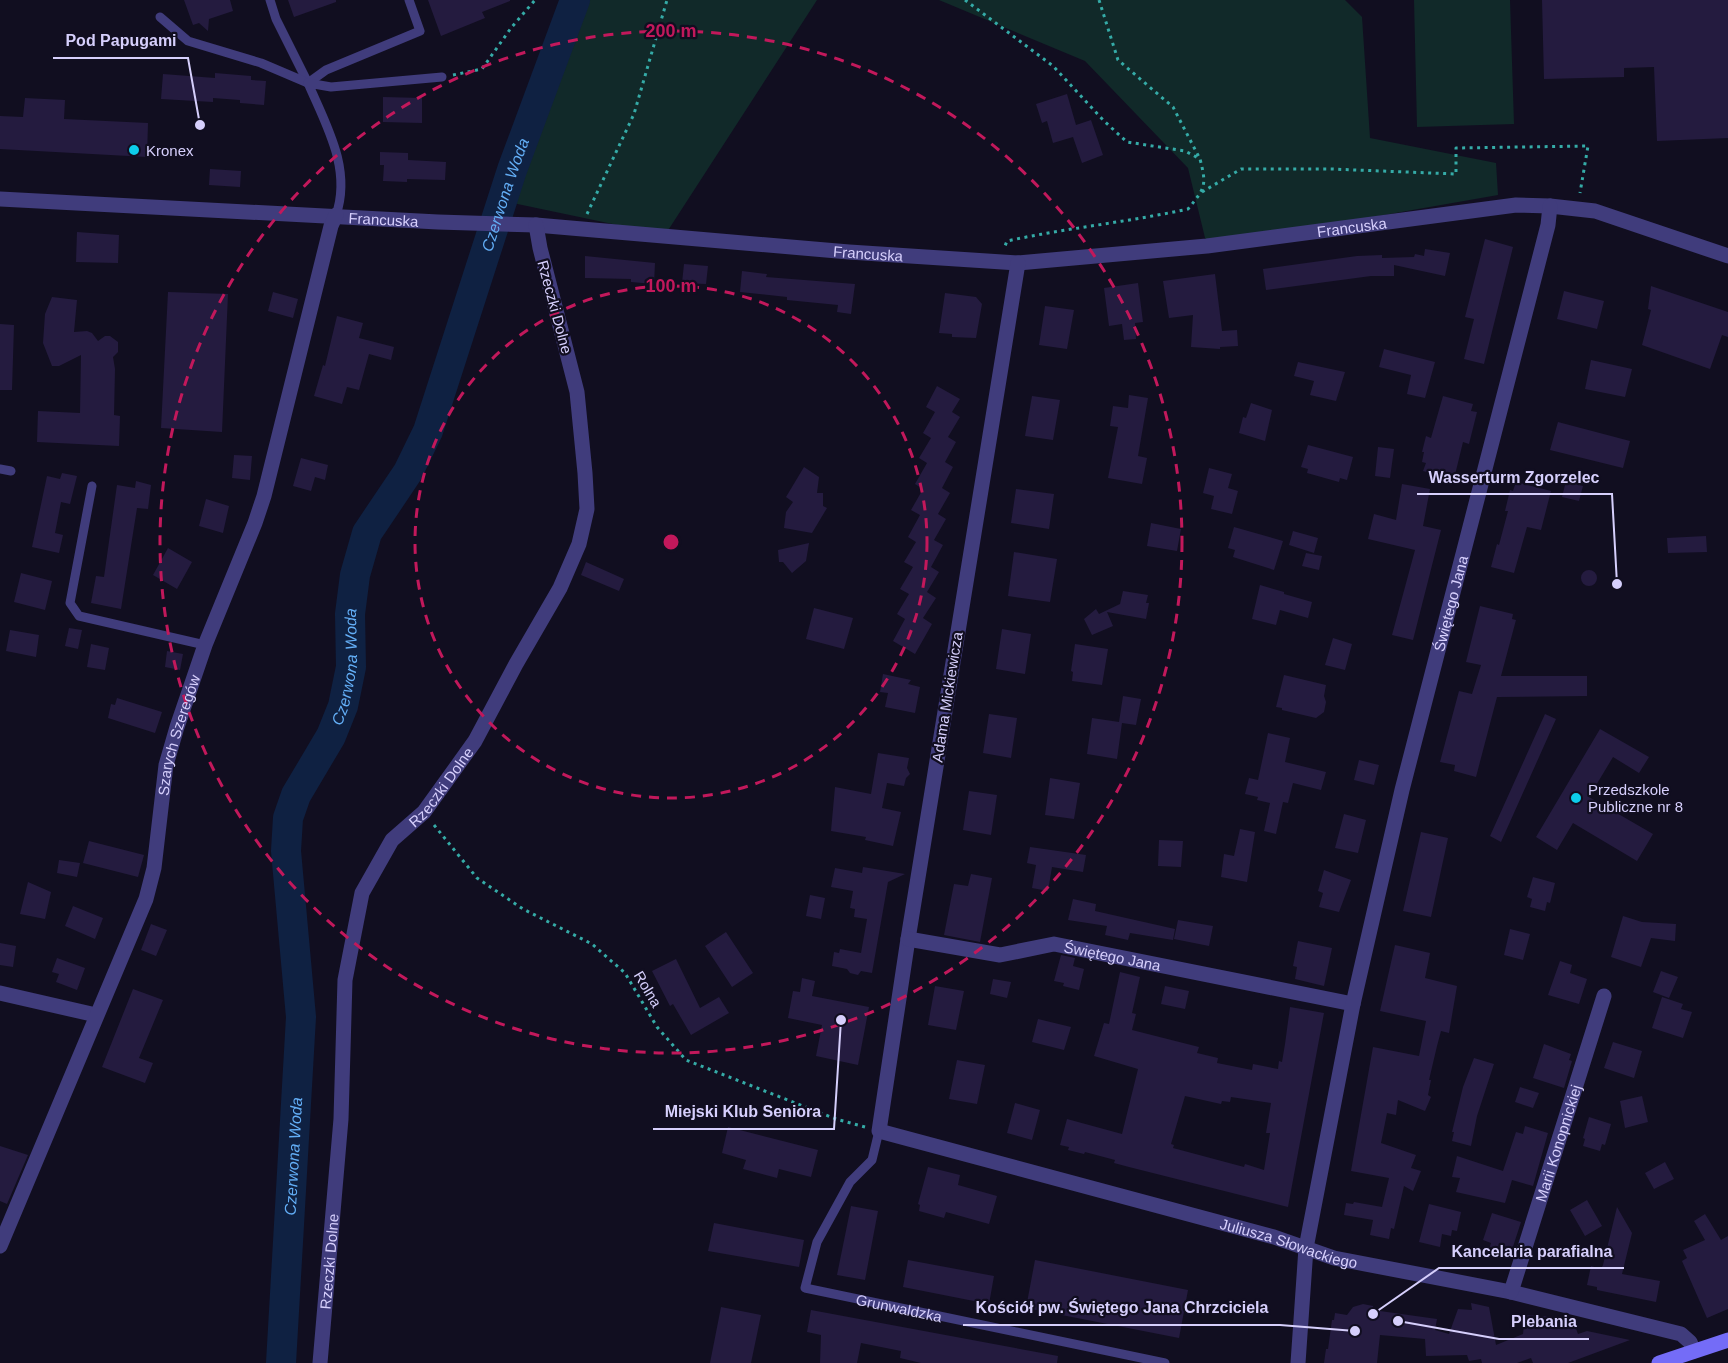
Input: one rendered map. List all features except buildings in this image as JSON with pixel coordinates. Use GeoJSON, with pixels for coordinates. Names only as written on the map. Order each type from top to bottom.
{"type":"FeatureCollection","features":[{"type":"Feature","properties":{"kind":"main road"},"geometry":{"type":"LineString","coordinates":[[1659,1363],[1728,1340]]}},
{"type":"Feature","properties":{"kind":"street","name":"Francuska"},"geometry":{"type":"LineString","coordinates":[[0,199],[536,225],[849,252],[1018,263],[1207,246],[1516,205],[1550,206],[1595,211],[1728,256]]}},
{"type":"Feature","properties":{"kind":"street","name":"Świętego Jana"},"geometry":{"type":"LineString","coordinates":[[1306,1248],[1353,1004],[1402,790],[1543,248],[1550,206]]}},
{"type":"Feature","properties":{"kind":"street","name":"Szarych Szeregów"},"geometry":{"type":"LineString","coordinates":[[0,1246],[146,899],[154,868],[166,765],[205,645],[264,496],[331,226],[336,215]]}},
{"type":"Feature","properties":{"kind":"street","name":"Rzeczki Dolne"},"geometry":{"type":"LineString","coordinates":[[320,1363],[341,1119],[345,980],[362,893],[392,840],[424,812],[475,741],[560,588],[579,544],[586,509],[577,392],[536,225]]}},
{"type":"Feature","properties":{"kind":"street","name":"Adama Mickiewicza"},"geometry":{"type":"LineString","coordinates":[[879,1131],[1018,263]]}},
{"type":"Feature","properties":{"kind":"street","name":"Świętego Jana"},"geometry":{"type":"LineString","coordinates":[[908,939],[1000,955],[1054,944],[1353,1004]]}},
{"type":"Feature","properties":{"kind":"street"},"geometry":{"type":"LineString","coordinates":[[0,993],[96,1015]]}},
{"type":"Feature","properties":{"kind":"street","name":"Marii Konopnickiej"},"geometry":{"type":"LineString","coordinates":[[1511,1292],[1604,996]]}},
{"type":"Feature","properties":{"kind":"street","name":"Juliusza Słowackiego"},"geometry":{"type":"LineString","coordinates":[[879,1131],[1274,1237],[1334,1258],[1511,1292],[1681,1334],[1690,1341],[1694,1351]]}},
{"type":"Feature","properties":{"kind":"street"},"geometry":{"type":"LineString","coordinates":[[1298,1363],[1306,1248]]}},
{"type":"Feature","properties":{"kind":"lane"},"geometry":{"type":"LineString","coordinates":[[270,0],[276,19],[337,150],[340,195],[336,215]]}},
{"type":"Feature","properties":{"kind":"lane"},"geometry":{"type":"LineString","coordinates":[[308,84],[326,70],[420,31],[409,0]]}},
{"type":"Feature","properties":{"kind":"lane"},"geometry":{"type":"LineString","coordinates":[[160,17],[188,41],[261,63],[308,84],[331,87],[442,77]]}},
{"type":"Feature","properties":{"kind":"lane"},"geometry":{"type":"LineString","coordinates":[[0,469],[11,471]]}},
{"type":"Feature","properties":{"kind":"lane"},"geometry":{"type":"LineString","coordinates":[[92,486],[70,603],[79,616],[205,645]]}},
{"type":"Feature","properties":{"kind":"lane","name":"Grunwaldzka"},"geometry":{"type":"LineString","coordinates":[[879,1131],[872,1160],[850,1182],[817,1242],[805,1288],[1165,1363]]}},
{"type":"Feature","properties":{"kind":"path"},"geometry":{"type":"LineString","coordinates":[[442,77],[482,69],[511,28],[535,0]]}},
{"type":"Feature","properties":{"kind":"path"},"geometry":{"type":"LineString","coordinates":[[579,228],[634,114],[667,0]]}},
{"type":"Feature","properties":{"kind":"path"},"geometry":{"type":"LineString","coordinates":[[965,0],[1053,66],[1104,121],[1127,142],[1185,151],[1200,159]]}},
{"type":"Feature","properties":{"kind":"path"},"geometry":{"type":"LineString","coordinates":[[1099,0],[1118,60],[1173,107],[1200,159],[1205,180],[1201,193]]}},
{"type":"Feature","properties":{"kind":"path"},"geometry":{"type":"LineString","coordinates":[[1000,262],[1007,241],[1188,209],[1201,193],[1240,169],[1331,169],[1456,174],[1456,148],[1588,146],[1580,193]]}},
{"type":"Feature","properties":{"kind":"path","name":"Rolna"},"geometry":{"type":"LineString","coordinates":[[424,812],[477,878],[523,909],[592,944],[625,973],[657,1027],[686,1060],[836,1119],[879,1131]]}},
{"type":"Feature","properties":{"kind":"green space"},"geometry":{"type":"Polygon","coordinates":[[[575,0],[817,0],[665,235],[503,201],[575,0]]]}},
{"type":"Feature","properties":{"kind":"green space"},"geometry":{"type":"Polygon","coordinates":[[[939,0],[1345,0],[1362,17],[1370,138],[1496,163],[1498,195],[1207,246],[1188,168],[1085,61],[939,0]]]}},
{"type":"Feature","properties":{"kind":"green space"},"geometry":{"type":"Polygon","coordinates":[[[1414,0],[1510,0],[1514,124],[1417,127],[1414,0]]]}},
{"type":"Feature","properties":{"kind":"waterway","name":"Czerwona Woda"},"geometry":{"type":"LineString","coordinates":[[281,1363],[301,1017],[286,851],[288,818],[296,795],[331,736],[343,706],[351,667],[350,614],[355,575],[367,533],[408,472],[428,431],[512,170],[575,0]]}},
{"type":"Feature","properties":{"kind":"place","name":"Pod Papugami"},"geometry":{"type":"Point","coordinates":[200,125]}},
{"type":"Feature","properties":{"kind":"place","name":"Kronex"},"geometry":{"type":"Point","coordinates":[134,150]}},
{"type":"Feature","properties":{"kind":"place","name":"Wasserturm Zgorzelec"},"geometry":{"type":"Point","coordinates":[1617,584]}},
{"type":"Feature","properties":{"kind":"place","name":"Przedszkole Publiczne nr 8"},"geometry":{"type":"Point","coordinates":[1576,798]}},
{"type":"Feature","properties":{"kind":"place","name":"Miejski Klub Seniora"},"geometry":{"type":"Point","coordinates":[841,1020]}},
{"type":"Feature","properties":{"kind":"place","name":"Kancelaria parafialna"},"geometry":{"type":"Point","coordinates":[1373,1314]}},
{"type":"Feature","properties":{"kind":"place","name":"Plebania"},"geometry":{"type":"Point","coordinates":[1398,1321]}},
{"type":"Feature","properties":{"kind":"place","name":"Kościół pw. Świętego Jana Chrzciciela"},"geometry":{"type":"Point","coordinates":[1355,1331]}}]}
